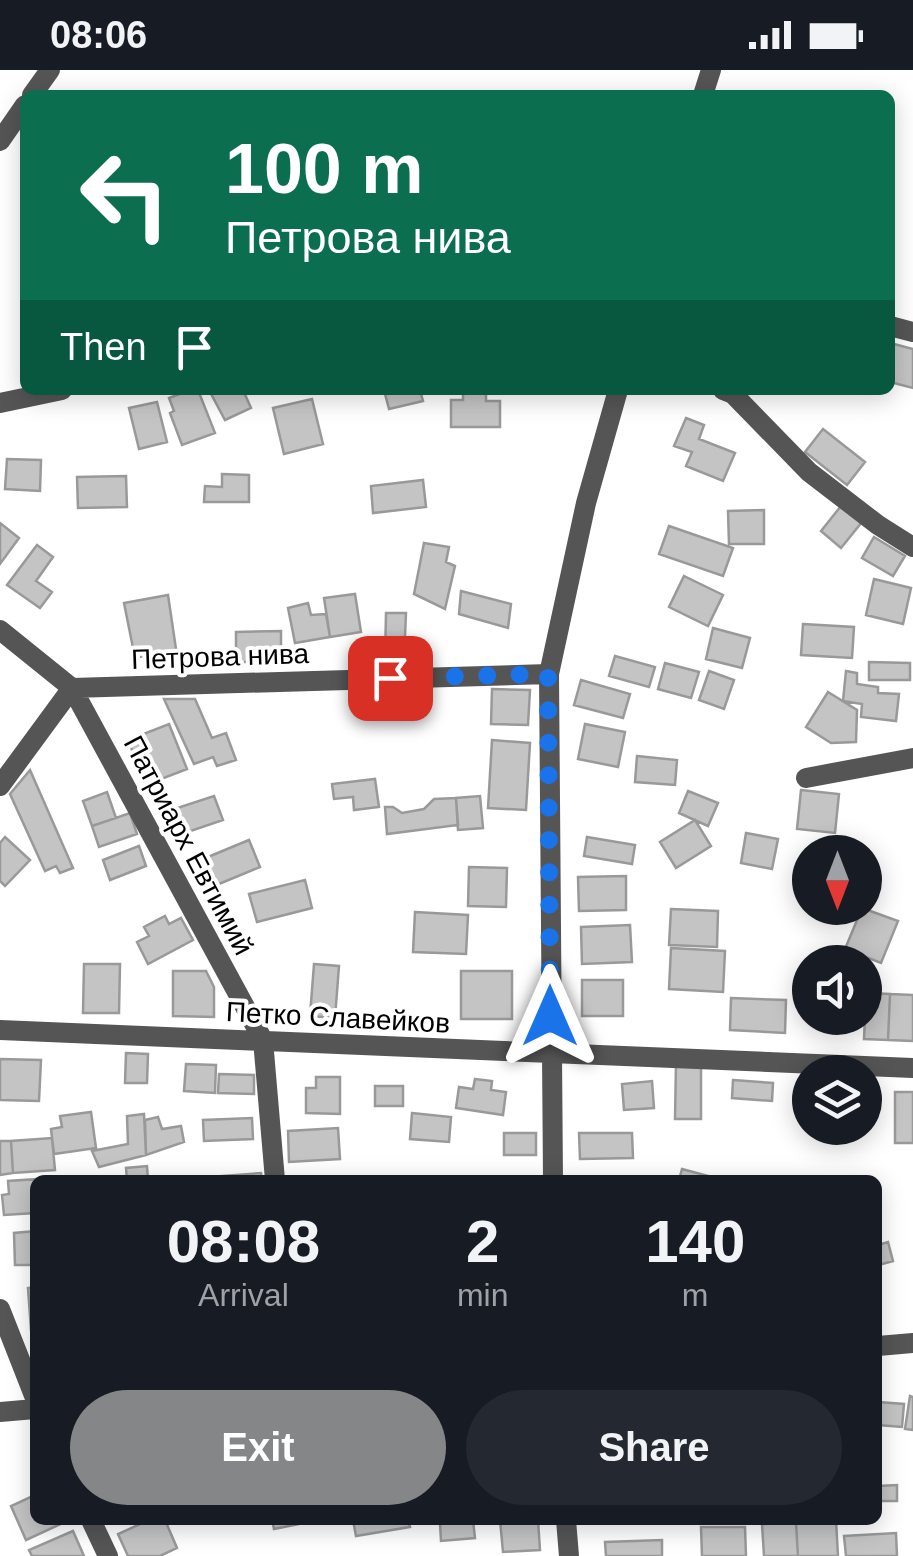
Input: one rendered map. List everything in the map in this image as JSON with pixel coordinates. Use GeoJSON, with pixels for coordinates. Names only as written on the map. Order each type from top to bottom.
{"type":"FeatureCollection","features":[{"type":"Feature","properties":{"kind":"street"},"geometry":{"type":"LineString","coordinates":[[0,141],[20,113]]}},
{"type":"Feature","properties":{"kind":"street"},"geometry":{"type":"LineString","coordinates":[[0,403],[38,395]]}},
{"type":"Feature","properties":{"kind":"street"},"geometry":{"type":"LineString","coordinates":[[553,1175],[548,674],[586,503],[617,395]]}},
{"type":"Feature","properties":{"kind":"street"},"geometry":{"type":"LineString","coordinates":[[734,395],[809,472],[913,547]]}},
{"type":"Feature","properties":{"kind":"street","name":"Патриарх Евтимий"},"geometry":{"type":"LineString","coordinates":[[0,630],[72,688],[263,1040],[275,1175]]}},
{"type":"Feature","properties":{"kind":"street","name":"Петрова нива"},"geometry":{"type":"LineString","coordinates":[[72,688],[548,674]]}},
{"type":"Feature","properties":{"kind":"street"},"geometry":{"type":"LineString","coordinates":[[0,786],[72,688]]}},
{"type":"Feature","properties":{"kind":"street"},"geometry":{"type":"LineString","coordinates":[[806,778],[913,758]]}},
{"type":"Feature","properties":{"kind":"street","name":"Петко Славейков"},"geometry":{"type":"LineString","coordinates":[[0,1030],[913,1068]]}},
{"type":"Feature","properties":{"kind":"street"},"geometry":{"type":"LineString","coordinates":[[0,1309],[30,1385]]}},
{"type":"Feature","properties":{"kind":"street"},"geometry":{"type":"LineString","coordinates":[[882,1346],[913,1343]]}},
{"type":"Feature","properties":{"kind":"street"},"geometry":{"type":"LineString","coordinates":[[0,1412],[30,1409]]}},
{"type":"Feature","properties":{"kind":"street"},"geometry":{"type":"LineString","coordinates":[[93,1525],[108,1556]]}},
{"type":"Feature","properties":{"kind":"street"},"geometry":{"type":"LineString","coordinates":[[566,1525],[569,1556]]}},
{"type":"Feature","properties":{"kind":"building"},"geometry":{"type":"Polygon","coordinates":[[[895,344],[913,349],[913,388],[895,383],[895,344]]]}},
{"type":"Feature","properties":{"kind":"building"},"geometry":{"type":"Polygon","coordinates":[[[200,395],[215,433],[182,445],[170,413],[174,411],[169,398],[200,395]]]}},
{"type":"Feature","properties":{"kind":"building"},"geometry":{"type":"Polygon","coordinates":[[[212,395],[245,395],[251,408],[225,420],[212,395]]]}},
{"type":"Feature","properties":{"kind":"building"},"geometry":{"type":"Polygon","coordinates":[[[385,395],[421,395],[423,401],[389,409],[385,395]]]}},
{"type":"Feature","properties":{"kind":"building"},"geometry":{"type":"Polygon","coordinates":[[[463,395],[486,395],[486,401],[500,401],[500,427],[451,427],[451,400],[463,400],[463,395]]]}},
{"type":"Feature","properties":{"kind":"building"},"geometry":{"type":"Polygon","coordinates":[[[312,399],[323,444],[284,454],[273,408],[312,399]]]}},
{"type":"Feature","properties":{"kind":"building"},"geometry":{"type":"Polygon","coordinates":[[[157,402],[167,442],[139,449],[129,408],[157,402]]]}},
{"type":"Feature","properties":{"kind":"building"},"geometry":{"type":"Polygon","coordinates":[[[686,418],[704,425],[699,439],[735,453],[723,481],[686,466],[692,452],[674,446],[686,418]]]}},
{"type":"Feature","properties":{"kind":"building"},"geometry":{"type":"Polygon","coordinates":[[[823,429],[865,462],[847,485],[805,452],[823,429]]]}},
{"type":"Feature","properties":{"kind":"building"},"geometry":{"type":"Polygon","coordinates":[[[7,459],[41,460],[40,491],[5,489],[7,459]]]}},
{"type":"Feature","properties":{"kind":"building"},"geometry":{"type":"Polygon","coordinates":[[[222,474],[249,475],[249,502],[204,502],[205,486],[222,487],[222,474]]]}},
{"type":"Feature","properties":{"kind":"building"},"geometry":{"type":"Polygon","coordinates":[[[126,476],[127,507],[78,508],[77,477],[126,476]]]}},
{"type":"Feature","properties":{"kind":"building"},"geometry":{"type":"Polygon","coordinates":[[[423,480],[426,507],[373,513],[371,486],[423,480]]]}},
{"type":"Feature","properties":{"kind":"building"},"geometry":{"type":"Polygon","coordinates":[[[841,506],[862,522],[841,548],[821,531],[841,506]]]}},
{"type":"Feature","properties":{"kind":"building"},"geometry":{"type":"Polygon","coordinates":[[[764,510],[764,544],[729,544],[728,511],[764,510]]]}},
{"type":"Feature","properties":{"kind":"building"},"geometry":{"type":"Polygon","coordinates":[[[0,523],[19,538],[0,564],[0,523]]]}},
{"type":"Feature","properties":{"kind":"building"},"geometry":{"type":"Polygon","coordinates":[[[669,526],[733,548],[723,576],[659,554],[669,526]]]}},
{"type":"Feature","properties":{"kind":"building"},"geometry":{"type":"Polygon","coordinates":[[[874,537],[905,556],[893,576],[862,558],[874,537]]]}},
{"type":"Feature","properties":{"kind":"building"},"geometry":{"type":"Polygon","coordinates":[[[424,543],[449,547],[446,562],[455,566],[445,609],[414,594],[424,543]]]}},
{"type":"Feature","properties":{"kind":"building"},"geometry":{"type":"Polygon","coordinates":[[[37,545],[53,557],[36,581],[52,592],[40,608],[7,585],[37,545]]]}},
{"type":"Feature","properties":{"kind":"building"},"geometry":{"type":"Polygon","coordinates":[[[684,576],[723,595],[708,626],[669,607],[684,576]]]}},
{"type":"Feature","properties":{"kind":"building"},"geometry":{"type":"Polygon","coordinates":[[[874,579],[911,588],[903,624],[866,615],[874,579]]]}},
{"type":"Feature","properties":{"kind":"building"},"geometry":{"type":"Polygon","coordinates":[[[461,591],[511,604],[508,628],[459,614],[461,591]]]}},
{"type":"Feature","properties":{"kind":"building"},"geometry":{"type":"Polygon","coordinates":[[[355,594],[361,632],[330,637],[324,598],[355,594]]]}},
{"type":"Feature","properties":{"kind":"building"},"geometry":{"type":"Polygon","coordinates":[[[168,595],[176,649],[135,658],[124,603],[168,595]]]}},
{"type":"Feature","properties":{"kind":"building"},"geometry":{"type":"Polygon","coordinates":[[[308,603],[311,615],[326,614],[330,637],[295,643],[288,608],[308,603]]]}},
{"type":"Feature","properties":{"kind":"building"},"geometry":{"type":"Polygon","coordinates":[[[386,613],[406,613],[404,660],[385,659],[386,613]]]}},
{"type":"Feature","properties":{"kind":"building"},"geometry":{"type":"Polygon","coordinates":[[[803,624],[854,627],[852,658],[801,655],[803,624]]]}},
{"type":"Feature","properties":{"kind":"building"},"geometry":{"type":"Polygon","coordinates":[[[713,628],[750,638],[742,668],[706,659],[713,628]]]}},
{"type":"Feature","properties":{"kind":"building"},"geometry":{"type":"Polygon","coordinates":[[[281,631],[281,662],[236,662],[236,632],[281,631]]]}},
{"type":"Feature","properties":{"kind":"building"},"geometry":{"type":"Polygon","coordinates":[[[615,656],[655,667],[649,687],[609,676],[615,656]]]}},
{"type":"Feature","properties":{"kind":"building"},"geometry":{"type":"Polygon","coordinates":[[[869,662],[910,663],[910,680],[869,680],[869,662]]]}},
{"type":"Feature","properties":{"kind":"building"},"geometry":{"type":"Polygon","coordinates":[[[665,663],[699,672],[691,698],[658,689],[665,663]]]}},
{"type":"Feature","properties":{"kind":"building"},"geometry":{"type":"Polygon","coordinates":[[[709,671],[734,680],[724,709],[699,700],[709,671]]]}},
{"type":"Feature","properties":{"kind":"building"},"geometry":{"type":"Polygon","coordinates":[[[846,671],[857,673],[857,684],[878,687],[878,693],[899,694],[896,721],[861,717],[862,704],[843,701],[846,671]]]}},
{"type":"Feature","properties":{"kind":"building"},"geometry":{"type":"Polygon","coordinates":[[[581,680],[630,694],[623,718],[574,705],[581,680]]]}},
{"type":"Feature","properties":{"kind":"building"},"geometry":{"type":"Polygon","coordinates":[[[492,689],[530,690],[528,725],[491,724],[492,689]]]}},
{"type":"Feature","properties":{"kind":"building"},"geometry":{"type":"Polygon","coordinates":[[[828,692],[857,710],[856,742],[831,743],[806,727],[828,692]]]}},
{"type":"Feature","properties":{"kind":"building"},"geometry":{"type":"Polygon","coordinates":[[[164,699],[195,699],[212,738],[226,733],[236,760],[217,766],[213,757],[194,764],[164,699]]]}},
{"type":"Feature","properties":{"kind":"building"},"geometry":{"type":"Polygon","coordinates":[[[169,724],[187,769],[146,785],[128,740],[169,724]]]}},
{"type":"Feature","properties":{"kind":"building"},"geometry":{"type":"Polygon","coordinates":[[[585,724],[625,732],[618,767],[578,759],[585,724]]]}},
{"type":"Feature","properties":{"kind":"building"},"geometry":{"type":"Polygon","coordinates":[[[492,740],[530,743],[526,810],[488,808],[492,740]]]}},
{"type":"Feature","properties":{"kind":"building"},"geometry":{"type":"Polygon","coordinates":[[[637,756],[677,760],[675,785],[635,782],[637,756]]]}},
{"type":"Feature","properties":{"kind":"building"},"geometry":{"type":"Polygon","coordinates":[[[30,770],[73,868],[60,873],[56,866],[45,871],[10,794],[30,770]]]}},
{"type":"Feature","properties":{"kind":"building"},"geometry":{"type":"Polygon","coordinates":[[[375,779],[379,807],[354,810],[353,797],[334,799],[332,784],[375,779]]]}},
{"type":"Feature","properties":{"kind":"building"},"geometry":{"type":"Polygon","coordinates":[[[801,790],[839,794],[835,833],[797,829],[801,790]]]}},
{"type":"Feature","properties":{"kind":"building"},"geometry":{"type":"Polygon","coordinates":[[[688,791],[718,803],[708,826],[679,813],[688,791]]]}},
{"type":"Feature","properties":{"kind":"building"},"geometry":{"type":"Polygon","coordinates":[[[107,792],[116,818],[92,826],[83,801],[107,792]]]}},
{"type":"Feature","properties":{"kind":"building"},"geometry":{"type":"Polygon","coordinates":[[[214,796],[223,820],[176,836],[168,811],[214,796]]]}},
{"type":"Feature","properties":{"kind":"building"},"geometry":{"type":"Polygon","coordinates":[[[480,796],[483,828],[458,830],[456,798],[480,796]]]}},
{"type":"Feature","properties":{"kind":"building"},"geometry":{"type":"Polygon","coordinates":[[[456,798],[458,825],[387,834],[385,807],[402,813],[424,809],[434,799],[456,798]]]}},
{"type":"Feature","properties":{"kind":"building"},"geometry":{"type":"Polygon","coordinates":[[[130,813],[137,834],[99,847],[92,826],[130,813]]]}},
{"type":"Feature","properties":{"kind":"building"},"geometry":{"type":"Polygon","coordinates":[[[695,820],[711,846],[676,868],[660,842],[695,820]]]}},
{"type":"Feature","properties":{"kind":"building"},"geometry":{"type":"Polygon","coordinates":[[[746,833],[778,839],[772,869],[741,863],[746,833]]]}},
{"type":"Feature","properties":{"kind":"building"},"geometry":{"type":"Polygon","coordinates":[[[5,837],[30,860],[5,886],[0,881],[0,843],[5,837]]]}},
{"type":"Feature","properties":{"kind":"building"},"geometry":{"type":"Polygon","coordinates":[[[587,837],[635,845],[632,864],[584,856],[587,837]]]}},
{"type":"Feature","properties":{"kind":"building"},"geometry":{"type":"Polygon","coordinates":[[[249,840],[260,867],[202,891],[191,864],[249,840]]]}},
{"type":"Feature","properties":{"kind":"building"},"geometry":{"type":"Polygon","coordinates":[[[139,846],[146,866],[110,880],[103,860],[139,846]]]}},
{"type":"Feature","properties":{"kind":"building"},"geometry":{"type":"Polygon","coordinates":[[[469,867],[507,868],[506,907],[468,906],[469,867]]]}},
{"type":"Feature","properties":{"kind":"building"},"geometry":{"type":"Polygon","coordinates":[[[626,876],[626,910],[579,911],[578,877],[626,876]]]}},
{"type":"Feature","properties":{"kind":"building"},"geometry":{"type":"Polygon","coordinates":[[[305,880],[312,908],[257,922],[249,894],[305,880]]]}},
{"type":"Feature","properties":{"kind":"building"},"geometry":{"type":"Polygon","coordinates":[[[671,909],[718,911],[717,947],[669,945],[671,909]]]}},
{"type":"Feature","properties":{"kind":"building"},"geometry":{"type":"Polygon","coordinates":[[[415,912],[468,915],[466,954],[413,952],[415,912]]]}},
{"type":"Feature","properties":{"kind":"building"},"geometry":{"type":"Polygon","coordinates":[[[882,915],[898,921],[882,961],[882,945],[847,945],[855,925],[882,925],[882,915]]]}},
{"type":"Feature","properties":{"kind":"building"},"geometry":{"type":"Polygon","coordinates":[[[165,916],[169,924],[181,918],[193,940],[148,964],[137,942],[149,936],[144,927],[165,916]]]}},
{"type":"Feature","properties":{"kind":"building"},"geometry":{"type":"Polygon","coordinates":[[[630,925],[632,962],[582,964],[581,927],[630,925]]]}},
{"type":"Feature","properties":{"kind":"building"},"geometry":{"type":"Polygon","coordinates":[[[671,948],[725,951],[723,992],[669,989],[671,948]]]}},
{"type":"Feature","properties":{"kind":"building"},"geometry":{"type":"Polygon","coordinates":[[[84,964],[120,964],[119,1013],[83,1013],[84,964]]]}},
{"type":"Feature","properties":{"kind":"building"},"geometry":{"type":"Polygon","coordinates":[[[314,964],[339,966],[335,1018],[310,1016],[314,964]]]}},
{"type":"Feature","properties":{"kind":"building"},"geometry":{"type":"Polygon","coordinates":[[[173,971],[206,971],[214,987],[214,1017],[173,1016],[173,971]]]}},
{"type":"Feature","properties":{"kind":"building"},"geometry":{"type":"Polygon","coordinates":[[[461,971],[512,971],[512,1019],[461,1019],[461,971]]]}},
{"type":"Feature","properties":{"kind":"building"},"geometry":{"type":"Polygon","coordinates":[[[582,980],[623,980],[623,1016],[582,1016],[582,980]]]}},
{"type":"Feature","properties":{"kind":"building"},"geometry":{"type":"Polygon","coordinates":[[[882,994],[890,994],[888,1040],[864,1039],[864,1035],[882,1035],[882,994]]]}},
{"type":"Feature","properties":{"kind":"building"},"geometry":{"type":"Polygon","coordinates":[[[890,994],[913,995],[913,1041],[888,1040],[890,994]]]}},
{"type":"Feature","properties":{"kind":"building"},"geometry":{"type":"Polygon","coordinates":[[[731,998],[786,1000],[785,1033],[730,1030],[731,998]]]}},
{"type":"Feature","properties":{"kind":"building"},"geometry":{"type":"Polygon","coordinates":[[[126,1053],[148,1054],[147,1083],[125,1083],[126,1053]]]}},
{"type":"Feature","properties":{"kind":"building"},"geometry":{"type":"Polygon","coordinates":[[[0,1059],[41,1060],[39,1101],[0,1100],[0,1059]]]}},
{"type":"Feature","properties":{"kind":"building"},"geometry":{"type":"Polygon","coordinates":[[[676,1063],[701,1063],[701,1119],[675,1119],[676,1063]]]}},
{"type":"Feature","properties":{"kind":"building"},"geometry":{"type":"Polygon","coordinates":[[[186,1064],[216,1065],[215,1093],[184,1091],[186,1064]]]}},
{"type":"Feature","properties":{"kind":"building"},"geometry":{"type":"Polygon","coordinates":[[[219,1074],[254,1075],[254,1094],[218,1093],[219,1074]]]}},
{"type":"Feature","properties":{"kind":"building"},"geometry":{"type":"Polygon","coordinates":[[[316,1077],[340,1077],[340,1114],[306,1113],[306,1088],[316,1088],[316,1077]]]}},
{"type":"Feature","properties":{"kind":"building"},"geometry":{"type":"Polygon","coordinates":[[[475,1079],[492,1081],[491,1090],[506,1092],[503,1115],[456,1108],[459,1087],[473,1089],[475,1079]]]}},
{"type":"Feature","properties":{"kind":"building"},"geometry":{"type":"Polygon","coordinates":[[[733,1080],[773,1083],[772,1101],[732,1098],[733,1080]]]}},
{"type":"Feature","properties":{"kind":"building"},"geometry":{"type":"Polygon","coordinates":[[[652,1081],[654,1108],[624,1110],[622,1084],[652,1081]]]}},
{"type":"Feature","properties":{"kind":"building"},"geometry":{"type":"Polygon","coordinates":[[[375,1086],[403,1086],[403,1106],[375,1106],[375,1086]]]}},
{"type":"Feature","properties":{"kind":"building"},"geometry":{"type":"Polygon","coordinates":[[[895,1092],[913,1092],[913,1143],[895,1143],[895,1092]]]}},
{"type":"Feature","properties":{"kind":"building"},"geometry":{"type":"Polygon","coordinates":[[[91,1112],[96,1148],[54,1154],[51,1129],[62,1127],[60,1116],[91,1112]]]}},
{"type":"Feature","properties":{"kind":"building"},"geometry":{"type":"Polygon","coordinates":[[[412,1113],[451,1117],[449,1142],[410,1139],[412,1113]]]}},
{"type":"Feature","properties":{"kind":"building"},"geometry":{"type":"Polygon","coordinates":[[[144,1114],[146,1155],[99,1167],[92,1151],[128,1144],[127,1116],[144,1114]]]}},
{"type":"Feature","properties":{"kind":"building"},"geometry":{"type":"Polygon","coordinates":[[[158,1117],[162,1129],[181,1126],[184,1142],[146,1155],[145,1120],[158,1117]]]}},
{"type":"Feature","properties":{"kind":"building"},"geometry":{"type":"Polygon","coordinates":[[[252,1118],[253,1139],[204,1141],[203,1120],[252,1118]]]}},
{"type":"Feature","properties":{"kind":"building"},"geometry":{"type":"Polygon","coordinates":[[[338,1128],[340,1159],[289,1162],[288,1131],[338,1128]]]}},
{"type":"Feature","properties":{"kind":"building"},"geometry":{"type":"Polygon","coordinates":[[[504,1133],[536,1133],[536,1155],[504,1155],[504,1133]]]}},
{"type":"Feature","properties":{"kind":"building"},"geometry":{"type":"Polygon","coordinates":[[[579,1133],[632,1133],[633,1158],[580,1159],[579,1133]]]}},
{"type":"Feature","properties":{"kind":"building"},"geometry":{"type":"Polygon","coordinates":[[[52,1138],[55,1170],[13,1173],[11,1141],[52,1138]]]}},
{"type":"Feature","properties":{"kind":"building"},"geometry":{"type":"Polygon","coordinates":[[[0,1141],[11,1141],[13,1173],[0,1175],[0,1141]]]}},
{"type":"Feature","properties":{"kind":"building"},"geometry":{"type":"Polygon","coordinates":[[[147,1166],[148,1175],[127,1175],[126,1168],[147,1166]]]}},
{"type":"Feature","properties":{"kind":"building"},"geometry":{"type":"Polygon","coordinates":[[[682,1169],[704,1175],[680,1175],[682,1169]]]}},
{"type":"Feature","properties":{"kind":"building"},"geometry":{"type":"Polygon","coordinates":[[[30,1180],[30,1213],[4,1215],[2,1195],[9,1194],[8,1181],[30,1180]]]}},
{"type":"Feature","properties":{"kind":"building"},"geometry":{"type":"Polygon","coordinates":[[[30,1231],[30,1265],[15,1265],[14,1233],[30,1231]]]}},
{"type":"Feature","properties":{"kind":"building"},"geometry":{"type":"Polygon","coordinates":[[[888,1242],[893,1261],[882,1264],[882,1244],[888,1242]]]}},
{"type":"Feature","properties":{"kind":"building"},"geometry":{"type":"Polygon","coordinates":[[[910,1396],[913,1397],[913,1430],[905,1429],[910,1396]]]}},
{"type":"Feature","properties":{"kind":"building"},"geometry":{"type":"Polygon","coordinates":[[[882,1402],[904,1404],[902,1427],[882,1425],[882,1402]]]}},
{"type":"Feature","properties":{"kind":"building"},"geometry":{"type":"Polygon","coordinates":[[[897,1485],[897,1501],[882,1501],[882,1486],[897,1485]]]}},
{"type":"Feature","properties":{"kind":"building"},"geometry":{"type":"Polygon","coordinates":[[[30,1497],[30,1525],[58,1525],[26,1540],[11,1506],[30,1497]]]}},
{"type":"Feature","properties":{"kind":"building"},"geometry":{"type":"Polygon","coordinates":[[[138,1525],[167,1525],[177,1548],[160,1556],[128,1556],[118,1534],[138,1525]]]}},
{"type":"Feature","properties":{"kind":"building"},"geometry":{"type":"Polygon","coordinates":[[[354,1525],[410,1527],[356,1536],[354,1525]]]}},
{"type":"Feature","properties":{"kind":"building"},"geometry":{"type":"Polygon","coordinates":[[[440,1525],[474,1525],[475,1538],[441,1541],[440,1525]]]}},
{"type":"Feature","properties":{"kind":"building"},"geometry":{"type":"Polygon","coordinates":[[[500,1525],[538,1525],[540,1550],[503,1552],[500,1525]]]}},
{"type":"Feature","properties":{"kind":"building"},"geometry":{"type":"Polygon","coordinates":[[[762,1525],[796,1525],[798,1556],[764,1556],[762,1525]]]}},
{"type":"Feature","properties":{"kind":"building"},"geometry":{"type":"Polygon","coordinates":[[[796,1525],[836,1525],[838,1556],[798,1556],[796,1525]]]}},
{"type":"Feature","properties":{"kind":"building"},"geometry":{"type":"Polygon","coordinates":[[[701,1527],[745,1527],[746,1556],[702,1556],[701,1527]]]}},
{"type":"Feature","properties":{"kind":"building"},"geometry":{"type":"Polygon","coordinates":[[[73,1531],[84,1556],[32,1556],[29,1550],[73,1531]]]}},
{"type":"Feature","properties":{"kind":"building"},"geometry":{"type":"Polygon","coordinates":[[[896,1533],[897,1556],[846,1556],[844,1536],[896,1533]]]}},
{"type":"Feature","properties":{"kind":"building"},"geometry":{"type":"Polygon","coordinates":[[[662,1540],[662,1556],[606,1556],[605,1542],[662,1540]]]}},
{"type":"Feature","properties":{"kind":"route"},"geometry":{"type":"LineString","coordinates":[[390,678],[548,674],[550,1016]]}}]}
